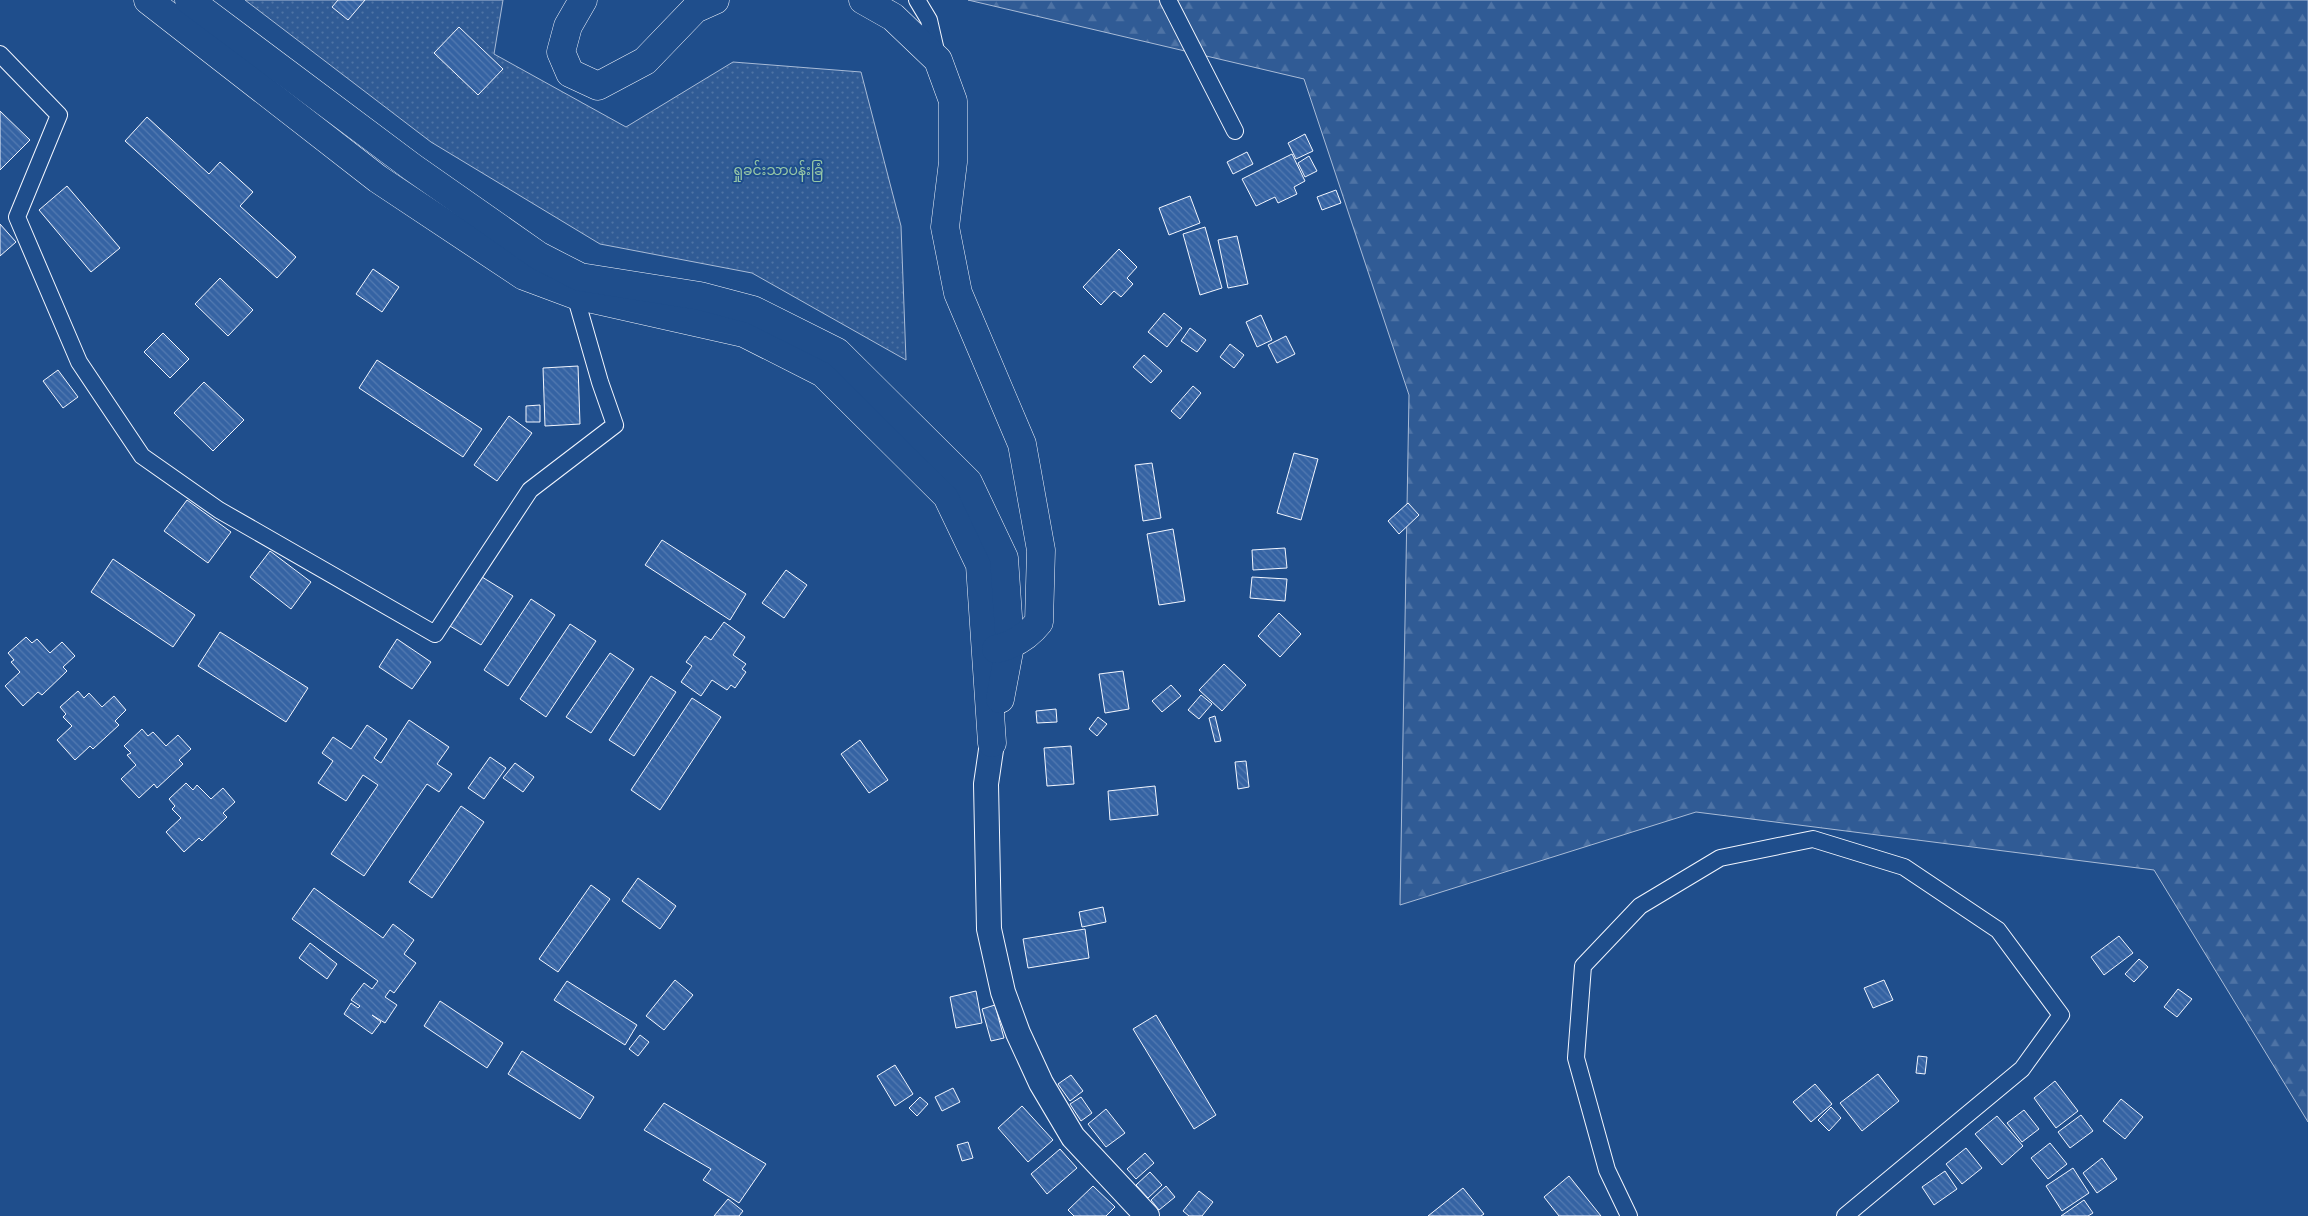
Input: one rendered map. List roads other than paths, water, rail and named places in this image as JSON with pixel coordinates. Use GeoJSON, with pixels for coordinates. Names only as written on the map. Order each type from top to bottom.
{"type":"FeatureCollection","features":[{"type":"Feature","properties":{"kind":"highway"},"geometry":{"type":"LineString","coordinates":[[148,0],[378,179],[531,266],[576,295],[744,333],[823,373],[947,496],[980,564],[998,648]]}},
{"type":"Feature","properties":{"kind":"highway"},"geometry":{"type":"LineString","coordinates":[[188,0],[412,167],[531,266],[580,277],[700,296],[753,310],[837,352],[968,482],[1004,558],[992,743]]}},
{"type":"Feature","properties":{"kind":"highway"},"geometry":{"type":"LineString","coordinates":[[583,0],[568,26],[561,52],[570,73],[598,86],[645,60],[695,10],[715,0]]}},
{"type":"Feature","properties":{"kind":"highway"},"geometry":{"type":"LineString","coordinates":[[863,0],[893,17],[938,60],[953,100],[953,162],[945,227],[958,293],[1022,444],[1041,550],[1039,622],[1032,631],[998,648]]}},
{"type":"Feature","properties":{"kind":"main road"},"geometry":{"type":"LineString","coordinates":[[992,743],[986,784],[989,929],[1004,992],[1018,1033],[1041,1083],[1073,1137],[1147,1216]]}},
{"type":"Feature","properties":{"kind":"street"},"geometry":{"type":"LineString","coordinates":[[917,0],[928,20],[938,60]]}},
{"type":"Feature","properties":{"kind":"street"},"geometry":{"type":"LineString","coordinates":[[1168,0],[1236,131]]}},
{"type":"Feature","properties":{"kind":"street"},"geometry":{"type":"LineString","coordinates":[[0,54],[59,115],[16,217],[79,362],[142,456],[219,510],[435,634],[530,490],[615,425],[600,382],[576,295]]}},
{"type":"Feature","properties":{"kind":"street"},"geometry":{"type":"LineString","coordinates":[[1629,1216],[1607,1170],[1576,1058],[1583,966],[1640,906],[1720,858],[1812,839],[1904,867],[1998,930],[2061,1015],[2022,1069],[1845,1216]]}},
{"type":"Feature","properties":{"kind":"park label","name":"ရှုခင်းသာပန်းခြံ"},"geometry":{"type":"Point","coordinates":[778,171]}}]}
